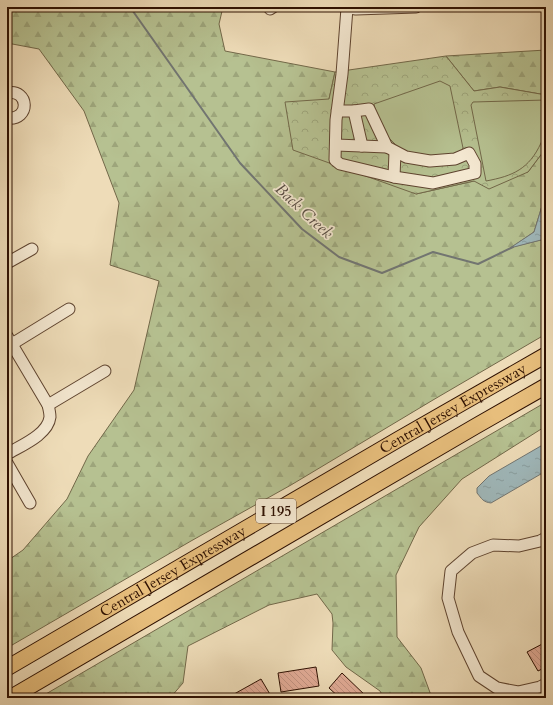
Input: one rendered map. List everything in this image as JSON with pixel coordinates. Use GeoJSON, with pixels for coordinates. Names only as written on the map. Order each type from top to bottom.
{"type":"FeatureCollection","features":[{"type":"Feature","properties":{"kind":"highway","name":"Central Jersey Expressway"},"geometry":{"type":"LineString","coordinates":[[7,668],[392,443],[546,355]]}},
{"type":"Feature","properties":{"kind":"highway","name":"Central Jersey Expressway"},"geometry":{"type":"LineString","coordinates":[[10,698],[546,386]]}},
{"type":"Feature","properties":{"kind":"street"},"geometry":{"type":"LineString","coordinates":[[336,145],[362,146],[391,150],[406,157],[430,161],[455,158],[469,153],[475,164],[475,173],[433,183],[394,177],[340,164],[335,160],[337,111],[342,74],[345,8],[416,7]]}},
{"type":"Feature","properties":{"kind":"street"},"geometry":{"type":"LineString","coordinates":[[7,93],[11,92],[19,95],[23,100],[24,107],[19,116],[12,119],[7,118]]}},
{"type":"Feature","properties":{"kind":"street"},"geometry":{"type":"LineString","coordinates":[[337,111],[369,109],[391,150],[394,177]]}},
{"type":"Feature","properties":{"kind":"street"},"geometry":{"type":"LineString","coordinates":[[354,111],[362,146]]}},
{"type":"Feature","properties":{"kind":"street"},"geometry":{"type":"LineString","coordinates":[[7,263],[32,248]]}},
{"type":"Feature","properties":{"kind":"street"},"geometry":{"type":"LineString","coordinates":[[8,450],[38,436],[47,426],[50,418],[48,405],[9,340],[69,309]]}},
{"type":"Feature","properties":{"kind":"street"},"geometry":{"type":"LineString","coordinates":[[48,405],[105,371]]}},
{"type":"Feature","properties":{"kind":"street"},"geometry":{"type":"LineString","coordinates":[[7,463],[30,503]]}},
{"type":"Feature","properties":{"kind":"street"},"geometry":{"type":"LineString","coordinates":[[546,538],[519,546],[494,545],[472,553],[451,571],[448,598],[458,632],[479,676],[497,688],[518,692],[540,688],[546,684]]}},
{"type":"Feature","properties":{"kind":"green space"},"geometry":{"type":"Polygon","coordinates":[[[7,7],[223,7],[219,24],[225,51],[335,72],[329,99],[416,194],[474,181],[528,172],[546,148],[546,193],[534,232],[512,247],[544,239],[546,234],[546,334],[291,485],[191,541],[7,648],[7,561],[23,550],[67,499],[88,456],[134,390],[159,281],[110,265],[119,203],[84,111],[39,49],[7,43],[7,7]]]}},
{"type":"Feature","properties":{"kind":"green space"},"geometry":{"type":"Polygon","coordinates":[[[546,50],[546,95],[500,87],[474,91],[446,56],[546,50]]]}},
{"type":"Feature","properties":{"kind":"green space"},"geometry":{"type":"Polygon","coordinates":[[[446,56],[474,91],[500,87],[546,95],[546,148],[528,172],[489,189],[474,181],[416,194],[293,150],[285,102],[329,99],[335,72],[446,56]]]}},
{"type":"Feature","properties":{"kind":"green space"},"geometry":{"type":"Polygon","coordinates":[[[440,81],[450,86],[463,148],[461,152],[454,156],[418,156],[401,150],[388,137],[375,110],[374,104],[440,81]]]}},
{"type":"Feature","properties":{"kind":"green space"},"geometry":{"type":"Polygon","coordinates":[[[546,100],[545,136],[531,159],[512,174],[486,181],[471,105],[473,102],[546,100]]]}},
{"type":"Feature","properties":{"kind":"green space"},"geometry":{"type":"Polygon","coordinates":[[[546,402],[546,426],[462,479],[419,527],[396,575],[397,637],[421,668],[432,698],[384,698],[380,691],[346,667],[332,650],[332,614],[317,594],[269,605],[188,646],[183,683],[170,698],[39,698],[546,402]]]}},
{"type":"Feature","properties":{"kind":"water"},"geometry":{"type":"Polygon","coordinates":[[[546,193],[545,239],[510,248],[534,232],[546,193]]]}},
{"type":"Feature","properties":{"kind":"water"},"geometry":{"type":"Polygon","coordinates":[[[546,443],[546,471],[491,503],[484,501],[477,493],[477,488],[489,476],[546,443]]]}},
{"type":"Feature","properties":{"kind":"building"},"geometry":{"type":"Polygon","coordinates":[[[546,642],[546,667],[538,671],[527,652],[546,642]]]}},
{"type":"Feature","properties":{"kind":"building"},"geometry":{"type":"Polygon","coordinates":[[[316,667],[319,686],[281,692],[278,673],[316,667]]]}},
{"type":"Feature","properties":{"kind":"building"},"geometry":{"type":"Polygon","coordinates":[[[342,673],[368,698],[340,698],[329,688],[342,673]]]}},
{"type":"Feature","properties":{"kind":"building"},"geometry":{"type":"Polygon","coordinates":[[[261,679],[271,696],[268,698],[227,698],[261,679]]]}},
{"type":"Feature","properties":{"kind":"waterway","name":"Back Creek"},"geometry":{"type":"LineString","coordinates":[[130,7],[240,163],[302,229],[339,257],[382,273],[433,252],[478,264],[513,247]]}}]}
